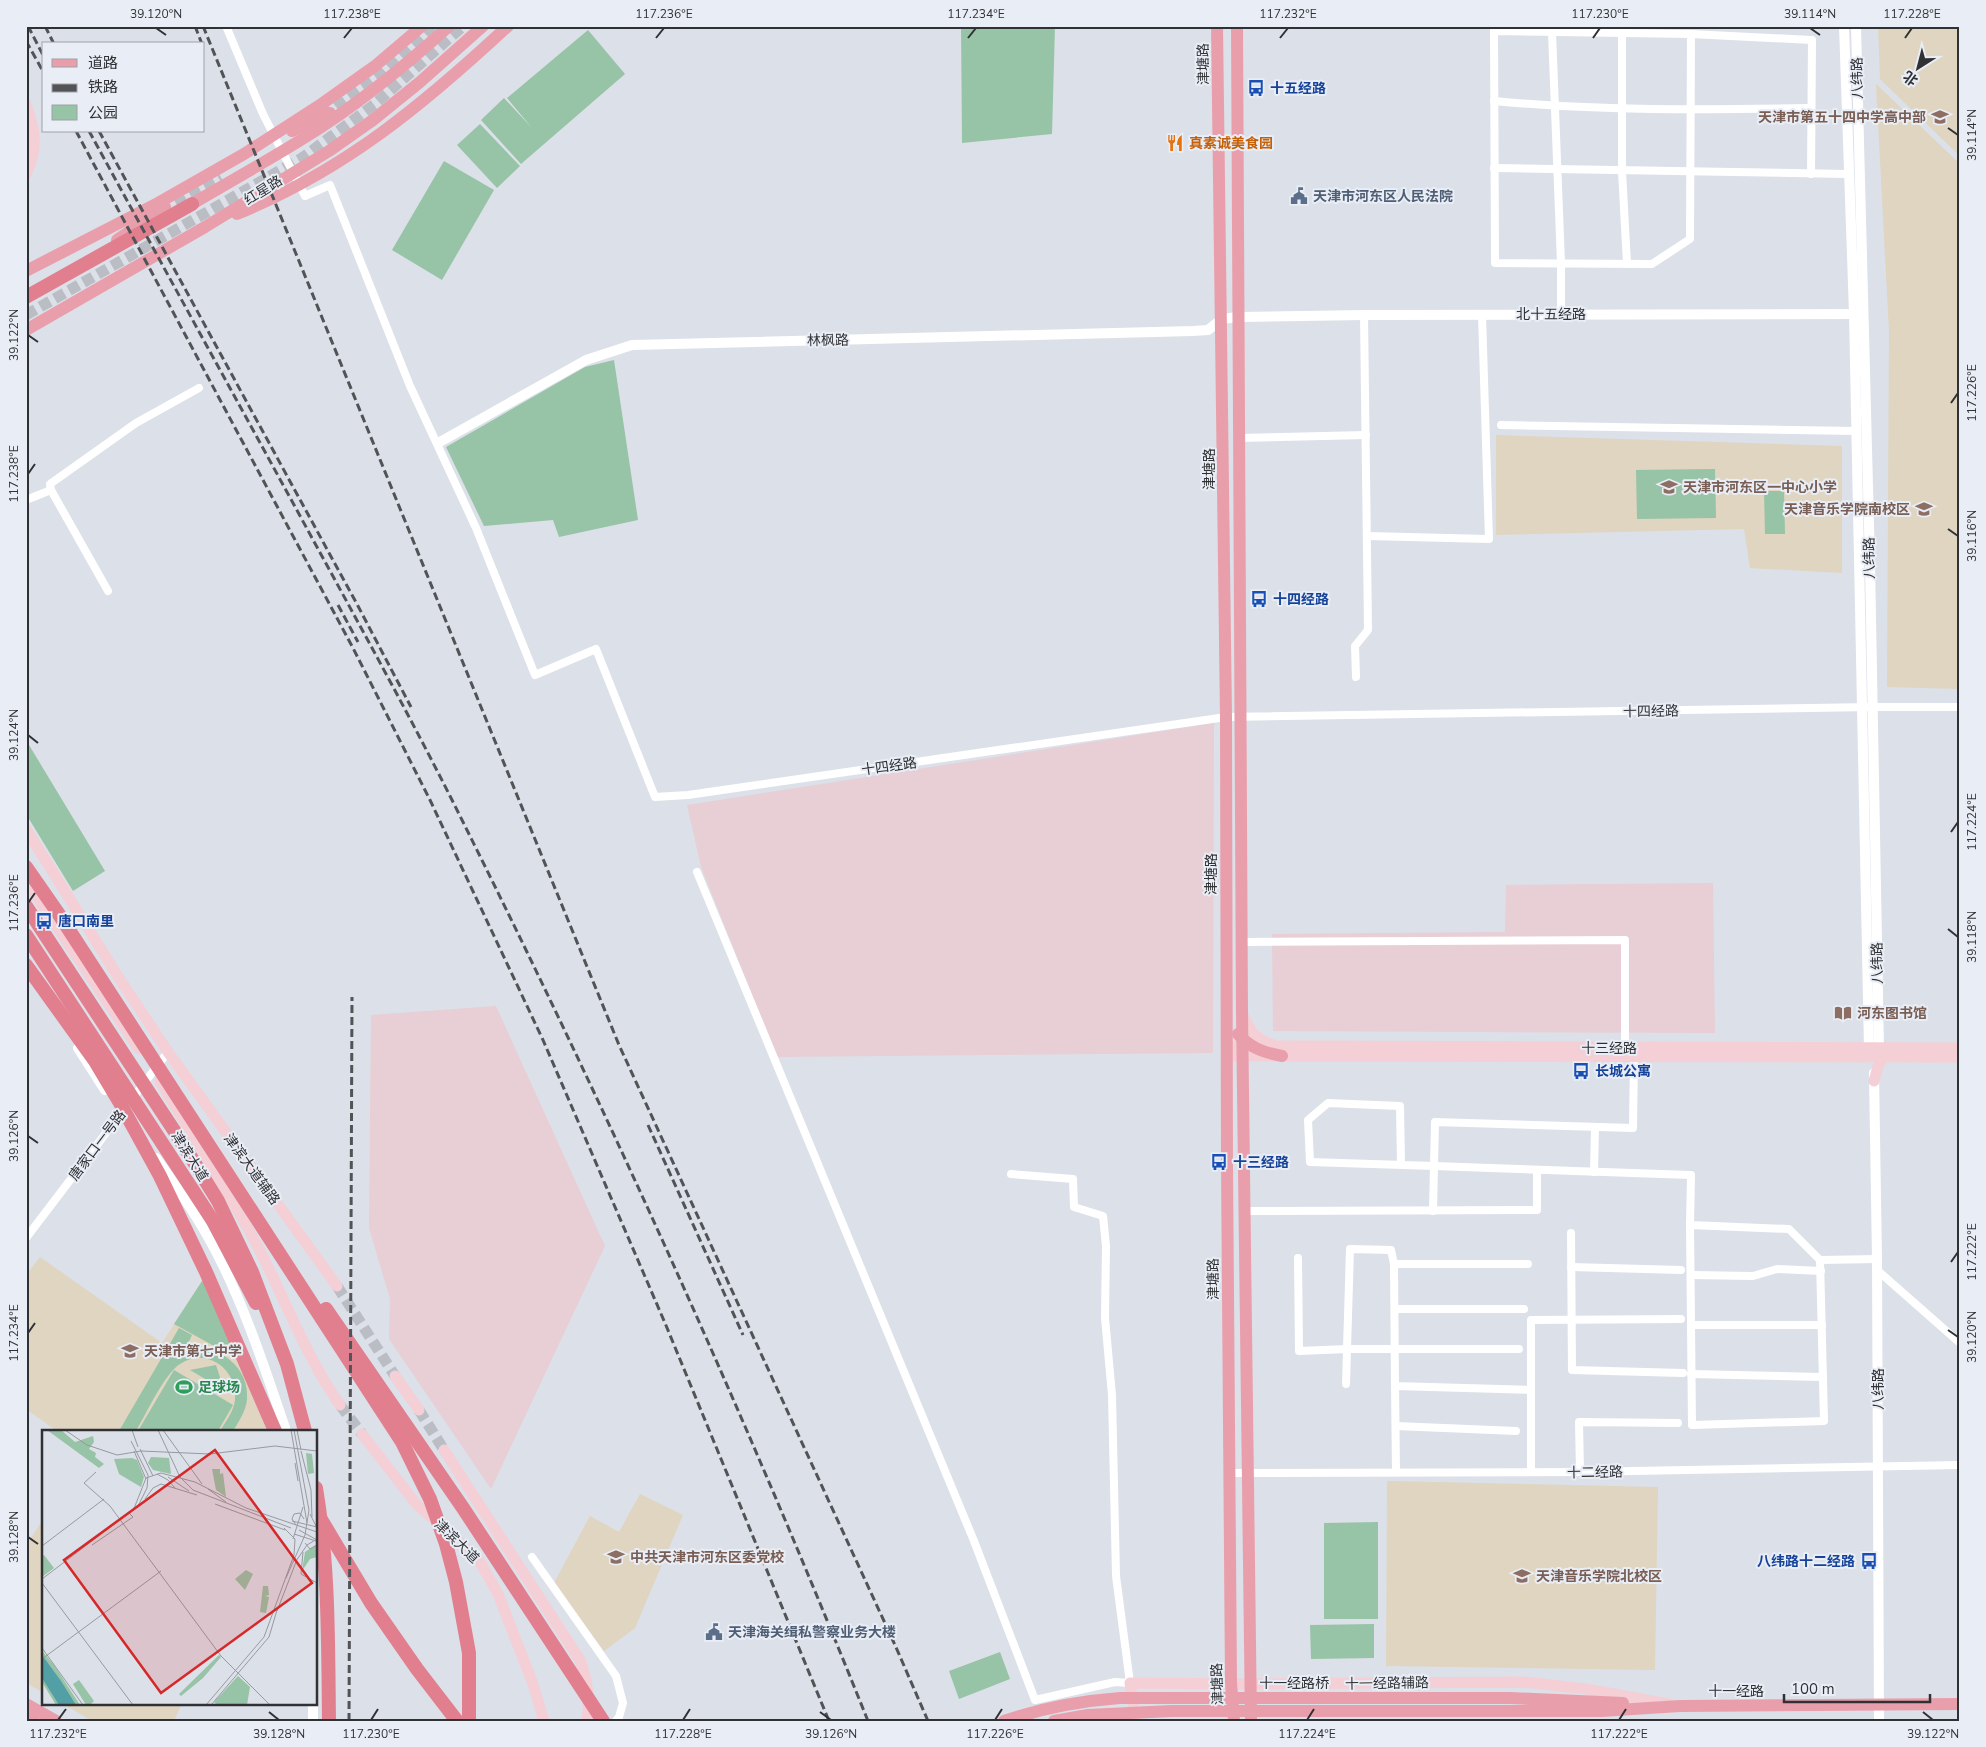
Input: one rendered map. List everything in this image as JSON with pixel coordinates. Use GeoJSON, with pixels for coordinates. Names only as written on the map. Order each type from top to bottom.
{"type":"FeatureCollection","features":[{"type":"Feature","properties":{"kind":"highway","name":"红星路"},"geometry":{"type":"LineString","coordinates":[[26,298],[82,264],[192,204]]}},
{"type":"Feature","properties":{"kind":"highway"},"geometry":{"type":"LineString","coordinates":[[26,856],[58,913]]}},
{"type":"Feature","properties":{"kind":"highway","name":"津滨大道"},"geometry":{"type":"LineString","coordinates":[[26,867],[58,913],[238,1198]]}},
{"type":"Feature","properties":{"kind":"highway","name":"津滨大道"},"geometry":{"type":"LineString","coordinates":[[26,906],[181,1141],[218,1201],[252,1272],[296,1392],[305,1430]]}},
{"type":"Feature","properties":{"kind":"highway"},"geometry":{"type":"LineString","coordinates":[[26,935],[213,1221],[278,1342]]}},
{"type":"Feature","properties":{"kind":"highway"},"geometry":{"type":"LineString","coordinates":[[26,965],[95,1061],[160,1176],[206,1272],[275,1430]]}},
{"type":"Feature","properties":{"kind":"highway"},"geometry":{"type":"LineString","coordinates":[[238,1198],[291,1273],[393,1428],[430,1499],[446,1544],[464,1618],[469,1653],[469,1721]]}},
{"type":"Feature","properties":{"kind":"highway"},"geometry":{"type":"LineString","coordinates":[[238,1198],[372,1375],[463,1508],[603,1721]]}},
{"type":"Feature","properties":{"kind":"highway"},"geometry":{"type":"LineString","coordinates":[[318,1500],[324,1535],[328,1604],[329,1721]]}},
{"type":"Feature","properties":{"kind":"highway"},"geometry":{"type":"LineString","coordinates":[[318,1514],[371,1603],[417,1669],[457,1721]]}},
{"type":"Feature","properties":{"kind":"main road"},"geometry":{"type":"LineString","coordinates":[[26,271],[211,174],[244,154],[323,103],[375,66],[422,26]]}},
{"type":"Feature","properties":{"kind":"main road","name":"红星路"},"geometry":{"type":"LineString","coordinates":[[192,204],[304,138],[405,65],[449,26]]}},
{"type":"Feature","properties":{"kind":"main road","name":"红星路"},"geometry":{"type":"LineString","coordinates":[[26,330],[205,227],[329,150],[374,120],[483,26]]}},
{"type":"Feature","properties":{"kind":"main road"},"geometry":{"type":"LineString","coordinates":[[205,227],[294,188],[328,169],[375,138],[444,86],[508,26]]}},
{"type":"Feature","properties":{"kind":"main road","name":"津塘路"},"geometry":{"type":"LineString","coordinates":[[1217,26],[1226,717],[1231,1683],[1234,1721]]}},
{"type":"Feature","properties":{"kind":"main road"},"geometry":{"type":"LineString","coordinates":[[1237,26],[1242,1013],[1245,1046],[1244,1211],[1251,1721]]}},
{"type":"Feature","properties":{"kind":"main road"},"geometry":{"type":"LineString","coordinates":[[244,154],[364,96]]}},
{"type":"Feature","properties":{"kind":"main road"},"geometry":{"type":"LineString","coordinates":[[26,104],[34,127],[35,149],[26,174]]}},
{"type":"Feature","properties":{"kind":"main road"},"geometry":{"type":"LineString","coordinates":[[82,264],[211,174]]}},
{"type":"Feature","properties":{"kind":"main road","name":"津滨大道辅路"},"geometry":{"type":"LineString","coordinates":[[26,829],[117,975],[168,1052],[337,1286]]}},
{"type":"Feature","properties":{"kind":"main road"},"geometry":{"type":"LineString","coordinates":[[26,880],[238,1198]]}},
{"type":"Feature","properties":{"kind":"main road"},"geometry":{"type":"LineString","coordinates":[[1227,1012],[1232,1026],[1245,1046]]}},
{"type":"Feature","properties":{"kind":"main road"},"geometry":{"type":"LineString","coordinates":[[1242,1013],[1255,1036],[1282,1051]]}},
{"type":"Feature","properties":{"kind":"main road"},"geometry":{"type":"LineString","coordinates":[[1228,1050],[1245,1046],[1271,1054],[1282,1051]]}},
{"type":"Feature","properties":{"kind":"main road","name":"十三经路"},"geometry":{"type":"LineString","coordinates":[[1282,1051],[1625,1048],[1876,1053],[1960,1057]]}},
{"type":"Feature","properties":{"kind":"main road"},"geometry":{"type":"LineString","coordinates":[[1874,1081],[1878,1066],[1876,1053],[1902,1049],[1960,1048]]}},
{"type":"Feature","properties":{"kind":"main road","name":"十三经路"},"geometry":{"type":"LineString","coordinates":[[1282,1051],[1634,1057],[1846,1058],[1876,1053]]}},
{"type":"Feature","properties":{"kind":"main road"},"geometry":{"type":"LineString","coordinates":[[1846,1058],[1864,1066],[1874,1081]]}},
{"type":"Feature","properties":{"kind":"main road","name":"津滨大道"},"geometry":{"type":"LineString","coordinates":[[238,1198],[307,1349],[326,1384],[340,1404]]}},
{"type":"Feature","properties":{"kind":"main road"},"geometry":{"type":"LineString","coordinates":[[396,1376],[419,1410]]}},
{"type":"Feature","properties":{"kind":"main road","name":"津滨大道"},"geometry":{"type":"LineString","coordinates":[[362,1434],[417,1505],[446,1529],[480,1562],[498,1594],[544,1721]]}},
{"type":"Feature","properties":{"kind":"main road"},"geometry":{"type":"LineString","coordinates":[[444,1450],[580,1660],[586,1674],[588,1688],[588,1721]]}},
{"type":"Feature","properties":{"kind":"main road"},"geometry":{"type":"LineString","coordinates":[[1130,1682],[1136,1721]]}},
{"type":"Feature","properties":{"kind":"main road","name":"十一经路辅路"},"geometry":{"type":"LineString","coordinates":[[1130,1682],[1250,1684],[1525,1682],[1586,1689],[1680,1706]]}},
{"type":"Feature","properties":{"kind":"main road","name":"十一经路桥"},"geometry":{"type":"LineString","coordinates":[[1004,1721],[1077,1702],[1120,1698],[1510,1698],[1680,1706]]}},
{"type":"Feature","properties":{"kind":"main road"},"geometry":{"type":"LineString","coordinates":[[26,1704],[56,1721]]}},
{"type":"Feature","properties":{"kind":"main road","name":"十一经路"},"geometry":{"type":"LineString","coordinates":[[1602,1711],[1680,1706],[1960,1704]]}},
{"type":"Feature","properties":{"kind":"main road","name":"十一经路桥"},"geometry":{"type":"LineString","coordinates":[[1054,1721],[1088,1715],[1171,1711],[1602,1711]]}},
{"type":"Feature","properties":{"kind":"main road"},"geometry":{"type":"LineString","coordinates":[[26,1716],[34,1721]]}},
{"type":"Feature","properties":{"kind":"street"},"geometry":{"type":"LineString","coordinates":[[226,26],[263,114],[306,196],[330,185],[410,386],[438,444]]}},
{"type":"Feature","properties":{"kind":"street","name":"八纬路"},"geometry":{"type":"LineString","coordinates":[[1844,26],[1849,174],[1858,313],[1856,431],[1867,707]]}},
{"type":"Feature","properties":{"kind":"street","name":"八纬路"},"geometry":{"type":"LineString","coordinates":[[1856,26],[1858,313],[1876,1053]]}},
{"type":"Feature","properties":{"kind":"street"},"geometry":{"type":"LineString","coordinates":[[1690,34],[1690,239],[1652,264],[1495,263],[1494,31],[1690,34],[1812,40],[1811,174]]}},
{"type":"Feature","properties":{"kind":"street"},"geometry":{"type":"LineString","coordinates":[[1552,32],[1562,314]]}},
{"type":"Feature","properties":{"kind":"street"},"geometry":{"type":"LineString","coordinates":[[1622,33],[1622,171],[1627,264]]}},
{"type":"Feature","properties":{"kind":"street"},"geometry":{"type":"LineString","coordinates":[[1494,101],[1554,107],[1690,110],[1810,108]]}},
{"type":"Feature","properties":{"kind":"street"},"geometry":{"type":"LineString","coordinates":[[1494,168],[1849,174]]}},
{"type":"Feature","properties":{"kind":"street","name":"北十五经路"},"geometry":{"type":"LineString","coordinates":[[1238,317],[1858,313]]}},
{"type":"Feature","properties":{"kind":"street"},"geometry":{"type":"LineString","coordinates":[[1356,678],[1355,646],[1368,630],[1364,315]]}},
{"type":"Feature","properties":{"kind":"street"},"geometry":{"type":"LineString","coordinates":[[1367,536],[1489,539],[1482,315]]}},
{"type":"Feature","properties":{"kind":"street","name":"林枫路"},"geometry":{"type":"LineString","coordinates":[[438,444],[586,360],[632,345],[1194,331],[1208,330],[1222,319],[1238,317]]}},
{"type":"Feature","properties":{"kind":"street"},"geometry":{"type":"LineString","coordinates":[[108,591],[50,484],[136,423],[199,388]]}},
{"type":"Feature","properties":{"kind":"street"},"geometry":{"type":"LineString","coordinates":[[1501,425],[1856,431]]}},
{"type":"Feature","properties":{"kind":"street"},"geometry":{"type":"LineString","coordinates":[[1239,438],[1366,435]]}},
{"type":"Feature","properties":{"kind":"street","name":"十四经路"},"geometry":{"type":"LineString","coordinates":[[438,444],[476,528],[535,675],[596,649],[655,797],[688,795],[1226,717],[1960,707]]}},
{"type":"Feature","properties":{"kind":"street"},"geometry":{"type":"LineString","coordinates":[[26,500],[52,490]]}},
{"type":"Feature","properties":{"kind":"street"},"geometry":{"type":"LineString","coordinates":[[697,872],[970,1532],[1034,1700],[1106,1684],[1130,1682],[1116,1576],[1112,1395],[1106,1318],[1106,1246],[1103,1216],[1074,1207],[1072,1179],[1011,1174]]}},
{"type":"Feature","properties":{"kind":"street"},"geometry":{"type":"LineString","coordinates":[[1242,942],[1625,940],[1625,1048]]}},
{"type":"Feature","properties":{"kind":"street"},"geometry":{"type":"LineString","coordinates":[[26,973],[66,1028],[102,1086],[183,1196],[212,1244],[246,1321],[286,1430]]}},
{"type":"Feature","properties":{"kind":"street","name":"唐家口一号路"},"geometry":{"type":"LineString","coordinates":[[26,1238],[168,1052]]}},
{"type":"Feature","properties":{"kind":"street"},"geometry":{"type":"LineString","coordinates":[[1433,1211],[1435,1122],[1633,1128],[1634,1057]]}},
{"type":"Feature","properties":{"kind":"street","name":"八纬路"},"geometry":{"type":"LineString","coordinates":[[1874,1081],[1877,1264],[1879,1721]]}},
{"type":"Feature","properties":{"kind":"street"},"geometry":{"type":"LineString","coordinates":[[1401,1165],[1400,1106],[1328,1103],[1308,1120],[1310,1162],[1691,1175],[1691,1325],[1687,1373],[1692,1425],[1824,1421],[1820,1260]]}},
{"type":"Feature","properties":{"kind":"street"},"geometry":{"type":"LineString","coordinates":[[1594,1172],[1596,1127]]}},
{"type":"Feature","properties":{"kind":"street"},"geometry":{"type":"LineString","coordinates":[[1244,1211],[1537,1210],[1537,1170]]}},
{"type":"Feature","properties":{"kind":"street"},"geometry":{"type":"LineString","coordinates":[[1690,1225],[1789,1229],[1820,1260],[1877,1264],[1960,1343]]}},
{"type":"Feature","properties":{"kind":"street"},"geometry":{"type":"LineString","coordinates":[[1571,1233],[1572,1370],[1823,1377]]}},
{"type":"Feature","properties":{"kind":"street"},"geometry":{"type":"LineString","coordinates":[[1346,1384],[1350,1249],[1391,1250],[1394,1264],[1396,1471]]}},
{"type":"Feature","properties":{"kind":"street"},"geometry":{"type":"LineString","coordinates":[[1298,1258],[1299,1351],[1395,1347],[1519,1349]]}},
{"type":"Feature","properties":{"kind":"street"},"geometry":{"type":"LineString","coordinates":[[1394,1264],[1528,1264]]}},
{"type":"Feature","properties":{"kind":"street"},"geometry":{"type":"LineString","coordinates":[[1571,1267],[1681,1270]]}},
{"type":"Feature","properties":{"kind":"street"},"geometry":{"type":"LineString","coordinates":[[1691,1275],[1753,1276],[1777,1269],[1820,1271]]}},
{"type":"Feature","properties":{"kind":"street"},"geometry":{"type":"LineString","coordinates":[[1395,1309],[1524,1309]]}},
{"type":"Feature","properties":{"kind":"street"},"geometry":{"type":"LineString","coordinates":[[1531,1472],[1531,1320],[1681,1319]]}},
{"type":"Feature","properties":{"kind":"street"},"geometry":{"type":"LineString","coordinates":[[1691,1325],[1822,1326]]}},
{"type":"Feature","properties":{"kind":"street"},"geometry":{"type":"LineString","coordinates":[[1395,1386],[1531,1390]]}},
{"type":"Feature","properties":{"kind":"street"},"geometry":{"type":"LineString","coordinates":[[1580,1472],[1579,1422],[1678,1423]]}},
{"type":"Feature","properties":{"kind":"street"},"geometry":{"type":"LineString","coordinates":[[1396,1426],[1516,1431]]}},
{"type":"Feature","properties":{"kind":"street","name":"十二经路"},"geometry":{"type":"LineString","coordinates":[[1231,1472],[1580,1472],[1960,1465]]}},
{"type":"Feature","properties":{"kind":"street"},"geometry":{"type":"LineString","coordinates":[[532,1557],[616,1676],[623,1703],[616,1721]]}},
{"type":"Feature","properties":{"kind":"street"},"geometry":{"type":"LineString","coordinates":[[313,1704],[313,1721]]}},
{"type":"Feature","properties":{"kind":"shaded area","name":"天津市第五十四中学高中部"},"geometry":{"type":"Polygon","coordinates":[[[1878,26],[1960,26],[1960,156],[1880,79],[1878,26]]]}},
{"type":"Feature","properties":{"kind":"shaded area","name":"天津音乐学院南校区"},"geometry":{"type":"Polygon","coordinates":[[[1876,84],[1960,164],[1960,689],[1887,687],[1889,331],[1876,84]]]}},
{"type":"Feature","properties":{"kind":"shaded area","name":"天津市河东区一中心小学"},"geometry":{"type":"Polygon","coordinates":[[[1496,435],[1842,446],[1842,573],[1750,568],[1744,529],[1496,535],[1496,435]]]}},
{"type":"Feature","properties":{"kind":"shaded area"},"geometry":{"type":"Polygon","coordinates":[[[1214,723],[1213,1053],[777,1057],[701,867],[687,805],[1214,723]]]}},
{"type":"Feature","properties":{"kind":"shaded area"},"geometry":{"type":"Polygon","coordinates":[[[1713,883],[1715,1033],[1273,1031],[1272,934],[1505,932],[1506,885],[1713,883]]]}},
{"type":"Feature","properties":{"kind":"shaded area"},"geometry":{"type":"Polygon","coordinates":[[[496,1006],[605,1246],[491,1489],[389,1339],[390,1299],[369,1228],[371,1015],[496,1006]]]}},
{"type":"Feature","properties":{"kind":"shaded area","name":"天津市第七中学"},"geometry":{"type":"Polygon","coordinates":[[[40,1257],[162,1343],[204,1278],[267,1430],[56,1430],[26,1409],[26,1275],[40,1257]]]}},
{"type":"Feature","properties":{"kind":"shaded area","name":"天津音乐学院北校区"},"geometry":{"type":"Polygon","coordinates":[[[1387,1481],[1658,1487],[1655,1670],[1386,1666],[1387,1481]]]}},
{"type":"Feature","properties":{"kind":"shaded area","name":"中共天津市河东区委党校"},"geometry":{"type":"Polygon","coordinates":[[[640,1494],[683,1515],[635,1628],[604,1651],[554,1583],[590,1516],[619,1532],[640,1494]]]}},
{"type":"Feature","properties":{"kind":"shaded area"},"geometry":{"type":"Polygon","coordinates":[[[42,1521],[42,1692],[26,1683],[26,1545],[42,1521]]]}},
{"type":"Feature","properties":{"kind":"shaded area"},"geometry":{"type":"Polygon","coordinates":[[[64,1704],[182,1704],[174,1721],[92,1721],[64,1704]]]}},
{"type":"Feature","properties":{"kind":"green space"},"geometry":{"type":"Polygon","coordinates":[[[961,26],[1055,26],[1052,134],[962,143],[961,26]]]}},
{"type":"Feature","properties":{"kind":"green space"},"geometry":{"type":"Polygon","coordinates":[[[588,30],[625,74],[521,164],[481,120],[504,98],[532,128],[507,98],[588,30]]]}},
{"type":"Feature","properties":{"kind":"green space"},"geometry":{"type":"Polygon","coordinates":[[[480,124],[520,166],[497,188],[457,145],[480,124]]]}},
{"type":"Feature","properties":{"kind":"green space"},"geometry":{"type":"Polygon","coordinates":[[[444,161],[494,190],[442,280],[392,250],[444,161]]]}},
{"type":"Feature","properties":{"kind":"green space"},"geometry":{"type":"Polygon","coordinates":[[[614,360],[638,520],[559,537],[553,520],[484,526],[446,447],[585,367],[614,360]]]}},
{"type":"Feature","properties":{"kind":"green space"},"geometry":{"type":"Polygon","coordinates":[[[1715,469],[1716,518],[1637,519],[1636,470],[1715,469]]]}},
{"type":"Feature","properties":{"kind":"green space"},"geometry":{"type":"Polygon","coordinates":[[[1764,491],[1784,491],[1785,534],[1765,534],[1764,491]]]}},
{"type":"Feature","properties":{"kind":"green space"},"geometry":{"type":"Polygon","coordinates":[[[26,740],[105,871],[73,891],[26,814],[26,740]]]}},
{"type":"Feature","properties":{"kind":"green space"},"geometry":{"type":"Polygon","coordinates":[[[204,1278],[236,1358],[174,1324],[204,1278]]]}},
{"type":"Feature","properties":{"kind":"green space"},"geometry":{"type":"Polygon","coordinates":[[[179,1328],[192,1335],[185,1349],[196,1347],[219,1353],[237,1367],[243,1376],[247,1399],[244,1412],[234,1430],[221,1430],[233,1408],[235,1400],[235,1389],[231,1379],[219,1364],[200,1358],[190,1359],[174,1369],[162,1385],[137,1430],[120,1430],[179,1328]]]}},
{"type":"Feature","properties":{"kind":"green space"},"geometry":{"type":"Polygon","coordinates":[[[216,1365],[224,1390],[190,1370],[216,1365]]]}},
{"type":"Feature","properties":{"kind":"green space","name":"足球场"},"geometry":{"type":"Polygon","coordinates":[[[174,1370],[233,1405],[219,1430],[139,1430],[174,1370]]]}},
{"type":"Feature","properties":{"kind":"green space"},"geometry":{"type":"Polygon","coordinates":[[[1378,1522],[1378,1619],[1324,1619],[1324,1523],[1378,1522]]]}},
{"type":"Feature","properties":{"kind":"green space"},"geometry":{"type":"Polygon","coordinates":[[[1374,1624],[1374,1658],[1311,1659],[1310,1625],[1374,1624]]]}},
{"type":"Feature","properties":{"kind":"green space"},"geometry":{"type":"Polygon","coordinates":[[[1000,1652],[1010,1679],[959,1699],[949,1671],[1000,1652]]]}},
{"type":"Feature","properties":{"kind":"tunnel"},"geometry":{"type":"LineString","coordinates":[[323,117],[382,73],[432,26]]}},
{"type":"Feature","properties":{"kind":"tunnel"},"geometry":{"type":"LineString","coordinates":[[26,315],[302,158],[375,104],[463,26]]}},
{"type":"Feature","properties":{"kind":"tunnel"},"geometry":{"type":"LineString","coordinates":[[177,205],[222,179]]}},
{"type":"Feature","properties":{"kind":"tunnel"},"geometry":{"type":"LineString","coordinates":[[337,1286],[395,1376]]}},
{"type":"Feature","properties":{"kind":"tunnel"},"geometry":{"type":"LineString","coordinates":[[340,1405],[362,1434]]}},
{"type":"Feature","properties":{"kind":"tunnel"},"geometry":{"type":"LineString","coordinates":[[419,1410],[444,1450]]}},
{"type":"Feature","properties":{"kind":"railway"},"geometry":{"type":"LineString","coordinates":[[28,26],[42,53]]}},
{"type":"Feature","properties":{"kind":"railway"},"geometry":{"type":"LineString","coordinates":[[45,26],[53,42]]}},
{"type":"Feature","properties":{"kind":"railway"},"geometry":{"type":"LineString","coordinates":[[195,26],[201,42]]}},
{"type":"Feature","properties":{"kind":"railway"},"geometry":{"type":"LineString","coordinates":[[203,26],[619,1045],[895,1645],[928,1721]]}},
{"type":"Feature","properties":{"kind":"railway"},"geometry":{"type":"LineString","coordinates":[[26,41],[42,69]]}},
{"type":"Feature","properties":{"kind":"railway"},"geometry":{"type":"LineString","coordinates":[[77,132],[353,648],[430,800],[543,1040],[665,1323],[829,1721]]}},
{"type":"Feature","properties":{"kind":"railway"},"geometry":{"type":"LineString","coordinates":[[90,132],[395,690],[450,796],[562,1024],[669,1254],[720,1370],[771,1487],[868,1721]]}},
{"type":"Feature","properties":{"kind":"railway"},"geometry":{"type":"LineString","coordinates":[[100,132],[358,606],[411,707]]}},
{"type":"Feature","properties":{"kind":"railway"},"geometry":{"type":"LineString","coordinates":[[338,605],[358,642]]}},
{"type":"Feature","properties":{"kind":"railway"},"geometry":{"type":"LineString","coordinates":[[349,1721],[352,997]]}},
{"type":"Feature","properties":{"kind":"railway"},"geometry":{"type":"LineString","coordinates":[[648,1125],[743,1335]]}},
{"type":"Feature","properties":{"kind":"place","name":"十五经路"},"geometry":{"type":"Point","coordinates":[1256,88]}},
{"type":"Feature","properties":{"kind":"place","name":"天津市第五十四中学高中部"},"geometry":{"type":"Point","coordinates":[1940,117]}},
{"type":"Feature","properties":{"kind":"place","name":"真素诚美食园"},"geometry":{"type":"Point","coordinates":[1175,143]}},
{"type":"Feature","properties":{"kind":"place","name":"天津市河东区人民法院"},"geometry":{"type":"Point","coordinates":[1299,196]}},
{"type":"Feature","properties":{"kind":"place","name":"天津市河东区一中心小学"},"geometry":{"type":"Point","coordinates":[1669,487]}},
{"type":"Feature","properties":{"kind":"place","name":"天津音乐学院南校区"},"geometry":{"type":"Point","coordinates":[1924,509]}},
{"type":"Feature","properties":{"kind":"place","name":"十四经路"},"geometry":{"type":"Point","coordinates":[1259,599]}},
{"type":"Feature","properties":{"kind":"place","name":"唐口南里"},"geometry":{"type":"Point","coordinates":[44,921]}},
{"type":"Feature","properties":{"kind":"place","name":"河东图书馆"},"geometry":{"type":"Point","coordinates":[1843,1013]}},
{"type":"Feature","properties":{"kind":"place","name":"长城公寓"},"geometry":{"type":"Point","coordinates":[1581,1071]}},
{"type":"Feature","properties":{"kind":"place","name":"十三经路"},"geometry":{"type":"Point","coordinates":[1219,1162]}},
{"type":"Feature","properties":{"kind":"place","name":"天津市第七中学"},"geometry":{"type":"Point","coordinates":[130,1351]}},
{"type":"Feature","properties":{"kind":"place","name":"足球场"},"geometry":{"type":"Point","coordinates":[184,1387]}},
{"type":"Feature","properties":{"kind":"place","name":"中共天津市河东区委党校"},"geometry":{"type":"Point","coordinates":[616,1557]}},
{"type":"Feature","properties":{"kind":"place","name":"八纬路十二经路"},"geometry":{"type":"Point","coordinates":[1869,1561]}},
{"type":"Feature","properties":{"kind":"place","name":"天津音乐学院北校区"},"geometry":{"type":"Point","coordinates":[1522,1576]}},
{"type":"Feature","properties":{"kind":"place","name":"天津海关缉私警察业务大楼"},"geometry":{"type":"Point","coordinates":[714,1632]}}]}
